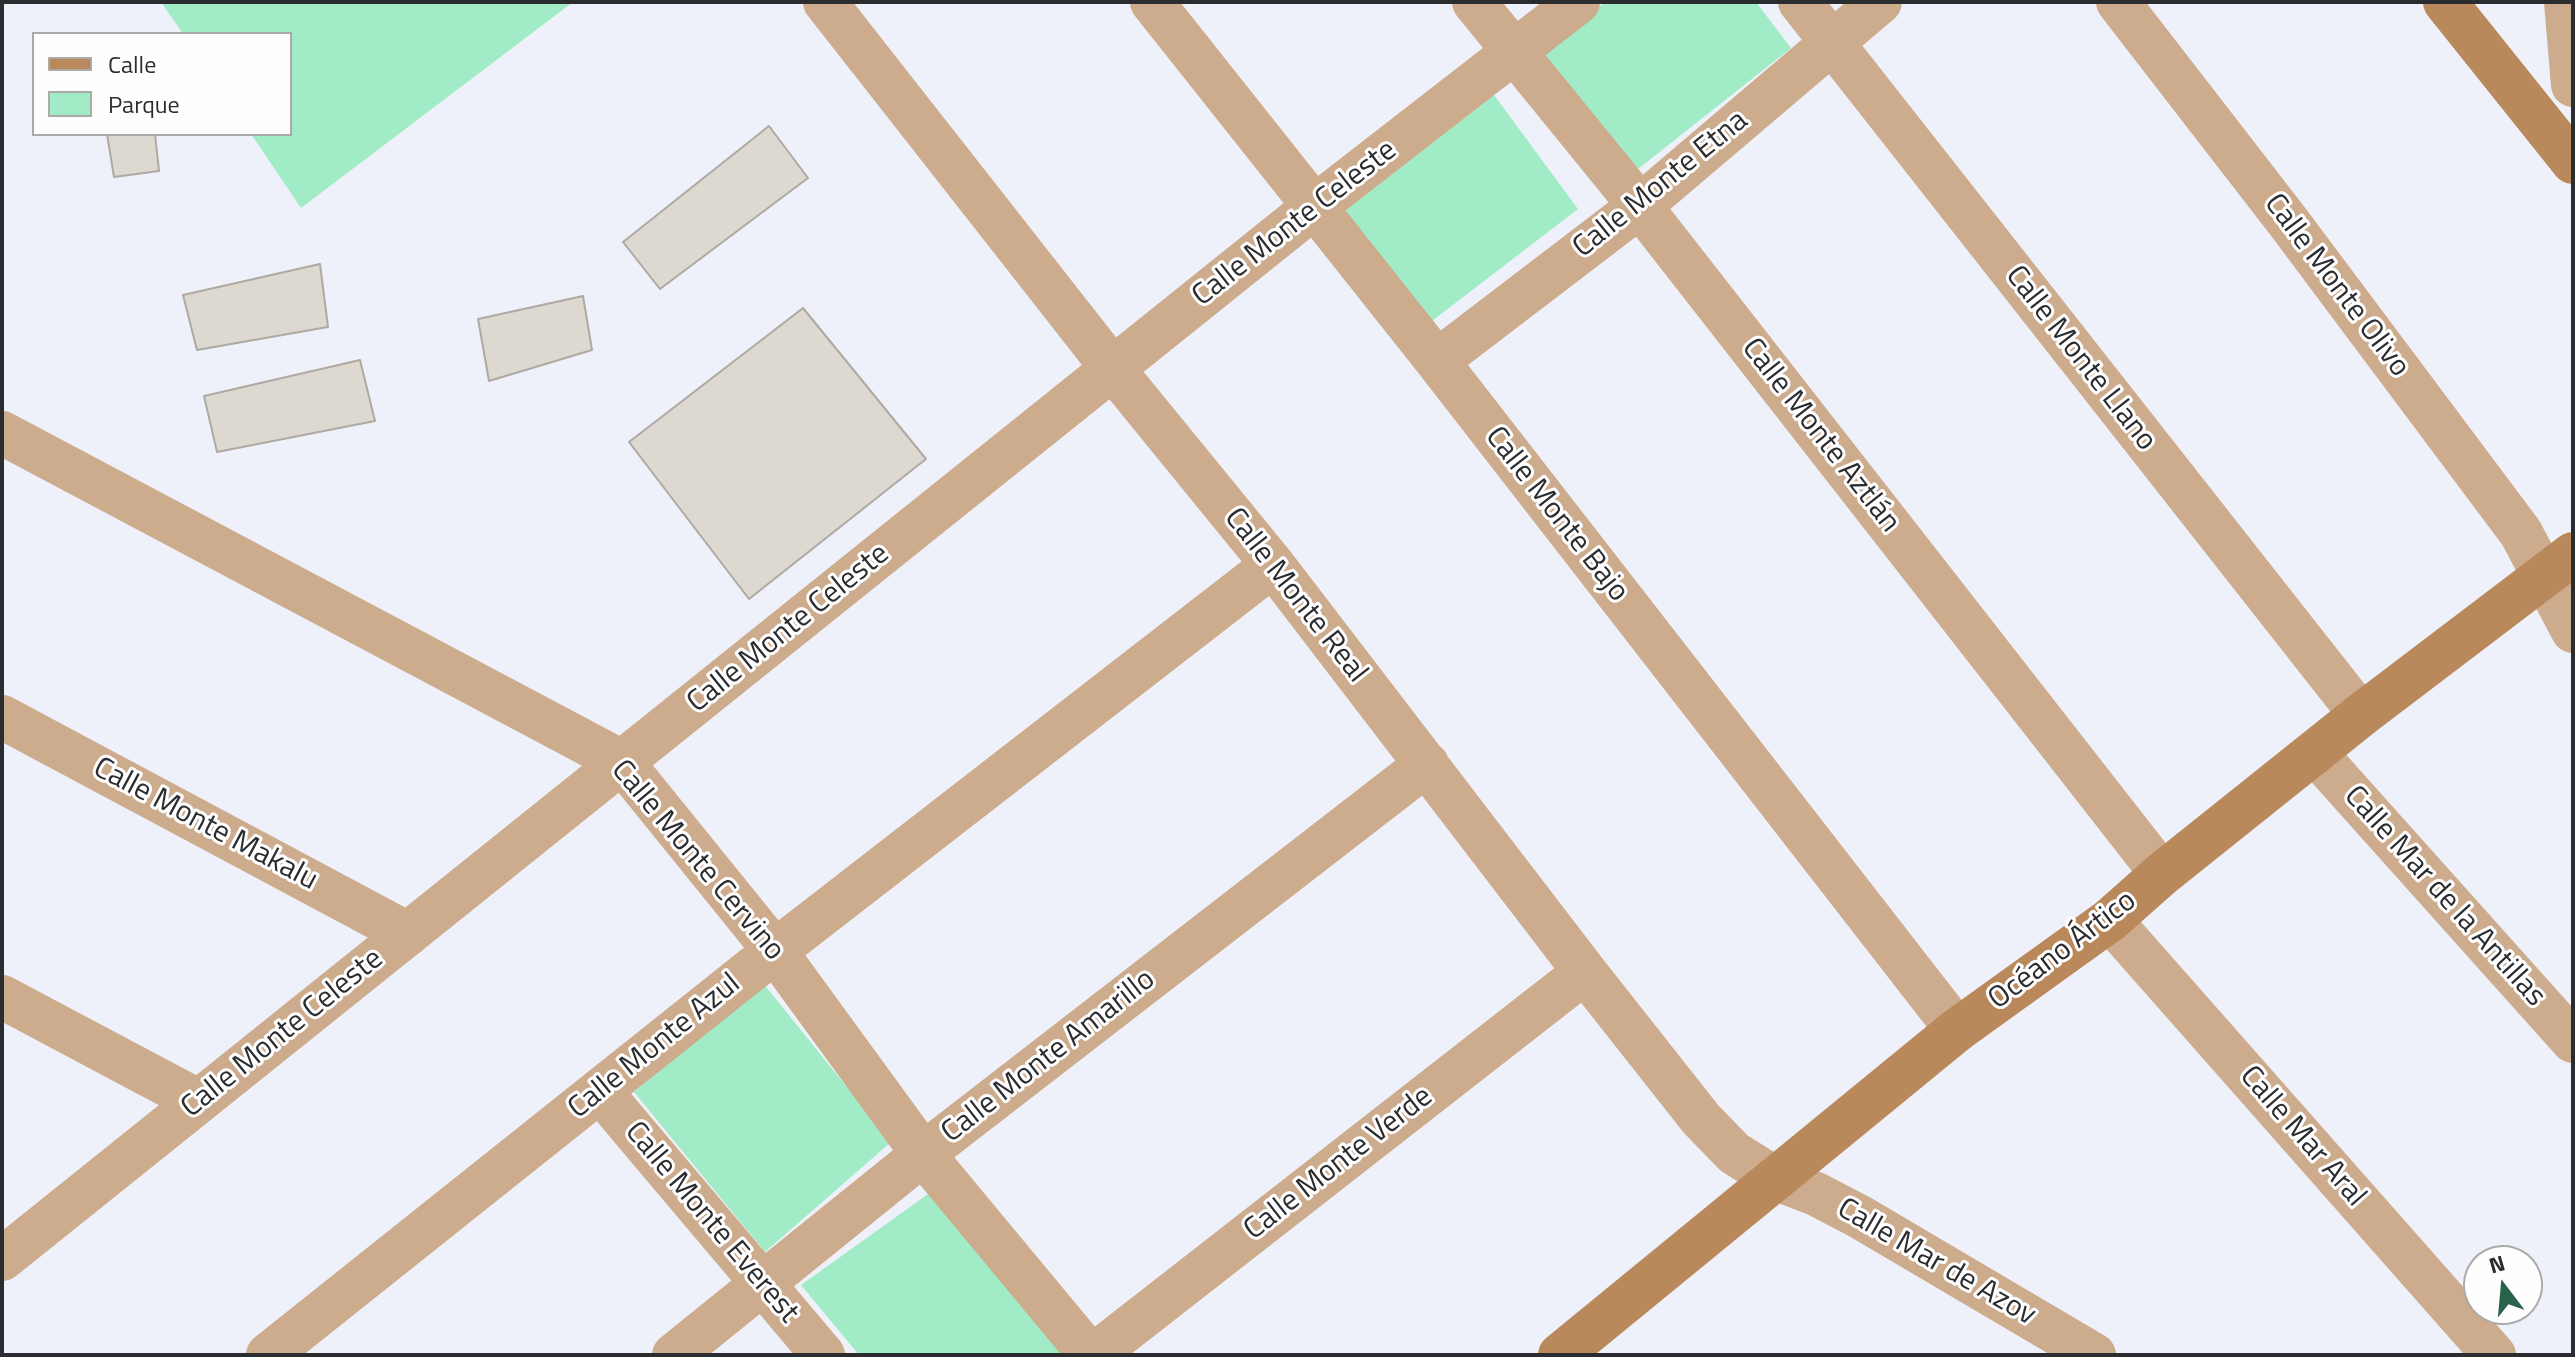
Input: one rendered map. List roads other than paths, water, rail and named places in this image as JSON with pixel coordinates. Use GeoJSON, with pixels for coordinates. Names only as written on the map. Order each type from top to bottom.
{"type":"FeatureCollection","features":[{"type":"Feature","properties":{"kind":"street","name":"Calle Monte Real"},"geometry":{"type":"LineString","coordinates":[[825,2],[1113,369],[1273,565],[1701,1119],[1734,1153],[1774,1178]]}},
{"type":"Feature","properties":{"kind":"street","name":"Calle Monte Bajo"},"geometry":{"type":"LineString","coordinates":[[1152,2],[1437,361],[1957,1030]]}},
{"type":"Feature","properties":{"kind":"street","name":"Calle Monte Aztlán"},"geometry":{"type":"LineString","coordinates":[[1474,2],[1640,206],[2162,874]]}},
{"type":"Feature","properties":{"kind":"street","name":"Calle Monte Celeste"},"geometry":{"type":"LineString","coordinates":[[2,1259],[1314,207],[1578,2]]}},
{"type":"Feature","properties":{"kind":"street","name":"Calle Monte Llano"},"geometry":{"type":"LineString","coordinates":[[1800,2],[2361,715]]}},
{"type":"Feature","properties":{"kind":"street","name":"Calle Monte Etna"},"geometry":{"type":"LineString","coordinates":[[1437,361],[1640,206],[1880,2]]}},
{"type":"Feature","properties":{"kind":"street","name":"Calle Monte Olivo"},"geometry":{"type":"LineString","coordinates":[[2118,2],[2289,223],[2511,520],[2559,565],[2573,631]]}},
{"type":"Feature","properties":{"kind":"street"},"geometry":{"type":"LineString","coordinates":[[2445,2],[2573,162]]}},
{"type":"Feature","properties":{"kind":"street"},"geometry":{"type":"LineString","coordinates":[[2566,2],[2573,85]]}},
{"type":"Feature","properties":{"kind":"street","name":"Calle Monte Cervino"},"geometry":{"type":"LineString","coordinates":[[2,433],[622,762],[775,951],[923,1154],[1092,1355]]}},
{"type":"Feature","properties":{"kind":"street","name":"Calle Monte Azul"},"geometry":{"type":"LineString","coordinates":[[268,1355],[775,951],[1273,565]]}},
{"type":"Feature","properties":{"kind":"street","name":"Océano Ártico"},"geometry":{"type":"LineString","coordinates":[[1578,1351],[1774,1178],[1957,1030],[2110,920],[2162,874],[2361,715],[2559,565]]}},
{"type":"Feature","properties":{"kind":"street","name":"Calle Monte Makalu"},"geometry":{"type":"LineString","coordinates":[[2,717],[408,934]]}},
{"type":"Feature","properties":{"kind":"street","name":"Calle Mar de la Antillas"},"geometry":{"type":"LineString","coordinates":[[2315,753],[2573,1041]]}},
{"type":"Feature","properties":{"kind":"street","name":"Calle Monte Amarillo"},"geometry":{"type":"LineString","coordinates":[[674,1355],[923,1154],[1427,764]]}},
{"type":"Feature","properties":{"kind":"street","name":"Calle Mar Aral"},"geometry":{"type":"LineString","coordinates":[[2110,920],[2494,1355]]}},
{"type":"Feature","properties":{"kind":"street","name":"Calle Monte Verde"},"geometry":{"type":"LineString","coordinates":[[1092,1355],[1585,972]]}},
{"type":"Feature","properties":{"kind":"street"},"geometry":{"type":"LineString","coordinates":[[2,997],[198,1101]]}},
{"type":"Feature","properties":{"kind":"street","name":"Calle Monte Everest"},"geometry":{"type":"LineString","coordinates":[[600,1091],[823,1355]]}},
{"type":"Feature","properties":{"kind":"street","name":"Calle Mar de Azov"},"geometry":{"type":"LineString","coordinates":[[1774,1178],[1816,1194],[1860,1217],[2094,1355]]}}]}
